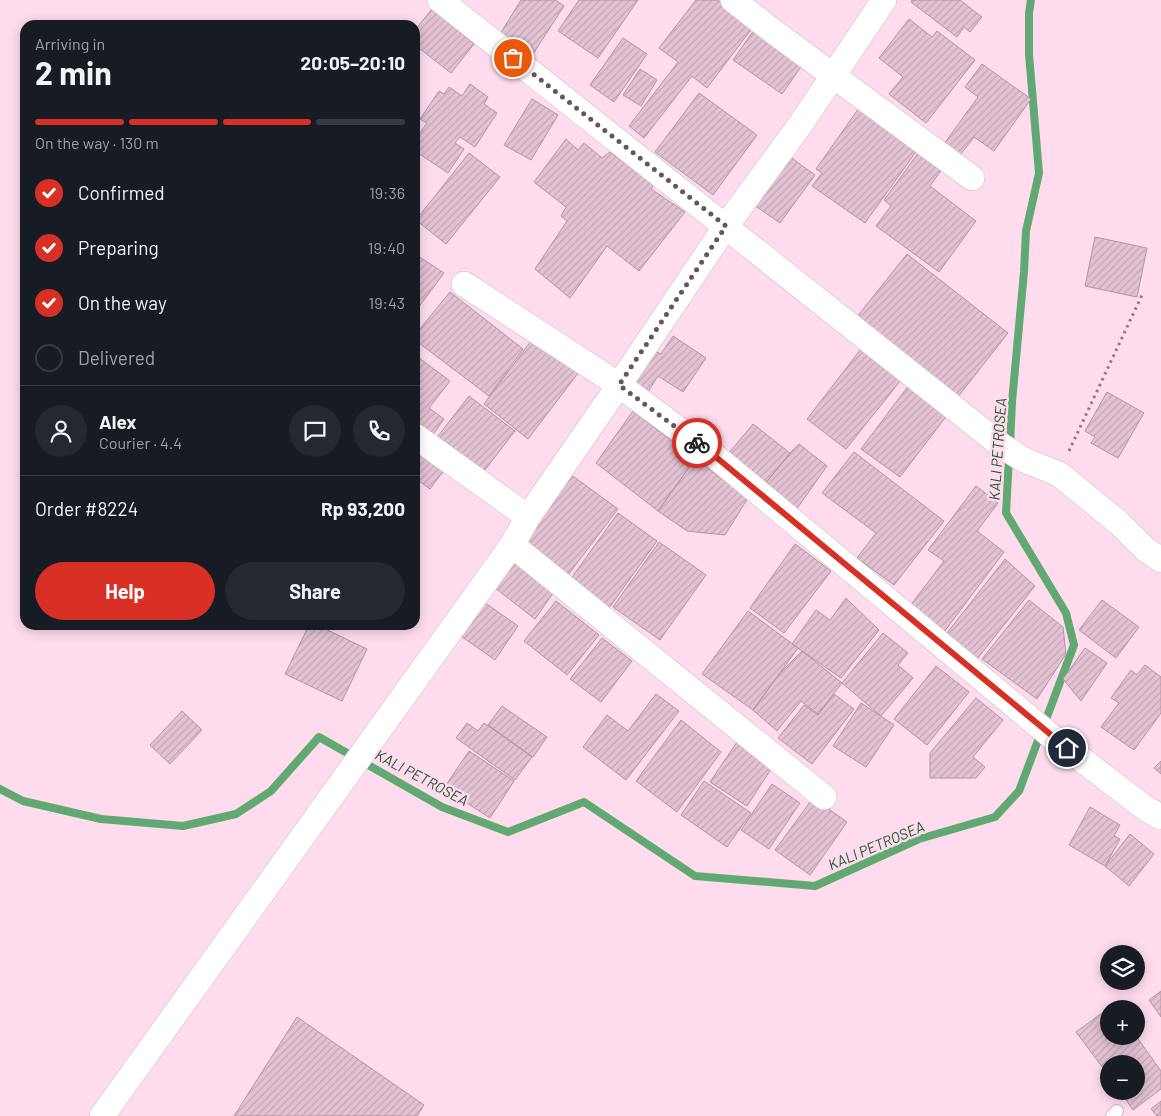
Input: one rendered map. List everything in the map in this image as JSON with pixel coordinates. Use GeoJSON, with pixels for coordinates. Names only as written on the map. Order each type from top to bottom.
{"type":"FeatureCollection","features":[{"type":"Feature","properties":{"kind":"street"},"geometry":{"type":"LineString","coordinates":[[440,0],[1002,446],[1024,460],[1059,474],[1119,523],[1145,549],[1161,560]]}},
{"type":"Feature","properties":{"kind":"street"},"geometry":{"type":"LineString","coordinates":[[733,0],[972,178]]}},
{"type":"Feature","properties":{"kind":"street"},"geometry":{"type":"LineString","coordinates":[[102,1116],[512,545],[528,516],[726,226],[834,76],[884,0]]}},
{"type":"Feature","properties":{"kind":"street"},"geometry":{"type":"LineString","coordinates":[[464,284],[619,385],[711,453],[1052,736],[1144,808],[1161,817]]}},
{"type":"Feature","properties":{"kind":"street"},"geometry":{"type":"LineString","coordinates":[[420,440],[528,516]]}},
{"type":"Feature","properties":{"kind":"street"},"geometry":{"type":"LineString","coordinates":[[512,545],[824,797]]}},
{"type":"Feature","properties":{"kind":"path"},"geometry":{"type":"LineString","coordinates":[[1059,474],[1142,295]]}},
{"type":"Feature","properties":{"kind":"building"},"geometry":{"type":"Polygon","coordinates":[[[521,0],[555,0],[564,6],[533,54],[500,34],[521,0]]]}},
{"type":"Feature","properties":{"kind":"building"},"geometry":{"type":"Polygon","coordinates":[[[579,0],[638,0],[598,58],[558,31],[579,0]]]}},
{"type":"Feature","properties":{"kind":"building"},"geometry":{"type":"Polygon","coordinates":[[[696,0],[718,0],[753,27],[707,88],[692,76],[644,138],[629,126],[678,62],[659,48],[696,0]]]}},
{"type":"Feature","properties":{"kind":"building"},"geometry":{"type":"Polygon","coordinates":[[[912,0],[960,0],[982,17],[970,32],[964,27],[957,37],[911,2],[912,0]]]}},
{"type":"Feature","properties":{"kind":"building"},"geometry":{"type":"Polygon","coordinates":[[[432,9],[474,44],[451,73],[420,49],[420,24],[432,9]]]}},
{"type":"Feature","properties":{"kind":"building"},"geometry":{"type":"Polygon","coordinates":[[[909,19],[932,37],[937,31],[975,60],[926,123],[889,94],[903,77],[879,58],[909,19]]]}},
{"type":"Feature","properties":{"kind":"building"},"geometry":{"type":"Polygon","coordinates":[[[756,27],[805,61],[782,94],[733,60],[756,27]]]}},
{"type":"Feature","properties":{"kind":"building"},"geometry":{"type":"Polygon","coordinates":[[[623,38],[647,54],[614,102],[590,85],[623,38]]]}},
{"type":"Feature","properties":{"kind":"building"},"geometry":{"type":"Polygon","coordinates":[[[982,64],[1031,99],[994,151],[974,137],[960,155],[944,144],[978,97],[965,87],[982,64]]]}},
{"type":"Feature","properties":{"kind":"building"},"geometry":{"type":"Polygon","coordinates":[[[640,69],[657,80],[641,106],[623,95],[640,69]]]}},
{"type":"Feature","properties":{"kind":"building"},"geometry":{"type":"Polygon","coordinates":[[[470,84],[488,97],[484,104],[497,113],[475,147],[460,137],[455,143],[464,149],[448,173],[420,154],[420,133],[427,123],[420,119],[439,91],[444,94],[449,87],[462,96],[470,84]]]}},
{"type":"Feature","properties":{"kind":"building"},"geometry":{"type":"Polygon","coordinates":[[[699,93],[757,135],[713,195],[655,152],[699,93]]]}},
{"type":"Feature","properties":{"kind":"building"},"geometry":{"type":"Polygon","coordinates":[[[532,99],[558,115],[531,160],[504,145],[532,99]]]}},
{"type":"Feature","properties":{"kind":"building"},"geometry":{"type":"Polygon","coordinates":[[[859,108],[918,149],[865,223],[812,186],[822,173],[816,169],[859,108]]]}},
{"type":"Feature","properties":{"kind":"building"},"geometry":{"type":"Polygon","coordinates":[[[566,139],[578,150],[584,143],[602,158],[610,152],[654,184],[651,189],[685,212],[639,271],[607,246],[570,298],[535,269],[567,221],[561,216],[566,207],[534,182],[566,139]]]}},
{"type":"Feature","properties":{"kind":"building"},"geometry":{"type":"Polygon","coordinates":[[[919,152],[942,169],[930,186],[976,221],[939,272],[876,226],[891,206],[884,200],[919,152]]]}},
{"type":"Feature","properties":{"kind":"building"},"geometry":{"type":"Polygon","coordinates":[[[469,153],[500,177],[446,244],[420,223],[420,215],[469,153]]]}},
{"type":"Feature","properties":{"kind":"building"},"geometry":{"type":"Polygon","coordinates":[[[786,154],[815,175],[780,223],[751,203],[786,154]]]}},
{"type":"Feature","properties":{"kind":"building"},"geometry":{"type":"Polygon","coordinates":[[[1095,237],[1147,248],[1137,297],[1085,286],[1095,237]]]}},
{"type":"Feature","properties":{"kind":"building"},"geometry":{"type":"Polygon","coordinates":[[[907,254],[1008,333],[957,398],[856,318],[907,254]]]}},
{"type":"Feature","properties":{"kind":"building"},"geometry":{"type":"Polygon","coordinates":[[[420,257],[444,273],[420,305],[420,257]]]}},
{"type":"Feature","properties":{"kind":"building"},"geometry":{"type":"Polygon","coordinates":[[[450,292],[523,349],[489,396],[420,344],[420,329],[450,292]]]}},
{"type":"Feature","properties":{"kind":"building"},"geometry":{"type":"Polygon","coordinates":[[[673,336],[706,358],[683,392],[658,376],[648,392],[630,380],[651,349],[661,354],[673,336]]]}},
{"type":"Feature","properties":{"kind":"building"},"geometry":{"type":"Polygon","coordinates":[[[534,337],[579,372],[528,439],[484,404],[534,337]]]}},
{"type":"Feature","properties":{"kind":"building"},"geometry":{"type":"Polygon","coordinates":[[[861,349],[901,380],[846,449],[807,419],[861,349]]]}},
{"type":"Feature","properties":{"kind":"building"},"geometry":{"type":"Polygon","coordinates":[[[420,359],[450,381],[429,408],[444,419],[432,436],[420,428],[420,359]]]}},
{"type":"Feature","properties":{"kind":"building"},"geometry":{"type":"Polygon","coordinates":[[[909,385],[948,414],[900,477],[861,449],[909,385]]]}},
{"type":"Feature","properties":{"kind":"building"},"geometry":{"type":"Polygon","coordinates":[[[1107,392],[1144,413],[1118,458],[1091,443],[1095,437],[1085,431],[1107,392]]]}},
{"type":"Feature","properties":{"kind":"building"},"geometry":{"type":"Polygon","coordinates":[[[469,396],[515,431],[481,475],[435,440],[469,396]]]}},
{"type":"Feature","properties":{"kind":"building"},"geometry":{"type":"Polygon","coordinates":[[[633,411],[695,459],[658,511],[596,463],[633,411]]]}},
{"type":"Feature","properties":{"kind":"building"},"geometry":{"type":"Polygon","coordinates":[[[753,424],[790,453],[765,484],[728,454],[753,424]]]}},
{"type":"Feature","properties":{"kind":"building"},"geometry":{"type":"Polygon","coordinates":[[[420,444],[448,465],[430,489],[420,482],[420,444]]]}},
{"type":"Feature","properties":{"kind":"building"},"geometry":{"type":"Polygon","coordinates":[[[799,444],[827,466],[796,510],[765,484],[799,444]]]}},
{"type":"Feature","properties":{"kind":"building"},"geometry":{"type":"Polygon","coordinates":[[[854,452],[944,521],[894,585],[857,558],[876,533],[822,493],[854,452]]]}},
{"type":"Feature","properties":{"kind":"building"},"geometry":{"type":"Polygon","coordinates":[[[695,459],[748,498],[725,535],[687,531],[658,511],[695,459]]]}},
{"type":"Feature","properties":{"kind":"building"},"geometry":{"type":"Polygon","coordinates":[[[570,474],[618,509],[568,575],[520,540],[570,474]]]}},
{"type":"Feature","properties":{"kind":"building"},"geometry":{"type":"Polygon","coordinates":[[[976,486],[998,503],[977,531],[1004,552],[944,632],[910,606],[944,561],[928,550],[976,486]]]}},
{"type":"Feature","properties":{"kind":"building"},"geometry":{"type":"Polygon","coordinates":[[[618,513],[657,541],[609,608],[570,580],[618,513]]]}},
{"type":"Feature","properties":{"kind":"building"},"geometry":{"type":"Polygon","coordinates":[[[659,542],[706,575],[660,640],[613,607],[659,542]]]}},
{"type":"Feature","properties":{"kind":"building"},"geometry":{"type":"Polygon","coordinates":[[[795,544],[831,571],[784,633],[750,608],[795,544]]]}},
{"type":"Feature","properties":{"kind":"building"},"geometry":{"type":"Polygon","coordinates":[[[510,559],[553,593],[535,619],[490,584],[510,559]]]}},
{"type":"Feature","properties":{"kind":"building"},"geometry":{"type":"Polygon","coordinates":[[[1005,559],[1035,586],[977,659],[947,633],[1005,559]]]}},
{"type":"Feature","properties":{"kind":"building"},"geometry":{"type":"Polygon","coordinates":[[[846,598],[879,630],[841,678],[792,644],[816,610],[830,620],[846,598]]]}},
{"type":"Feature","properties":{"kind":"building"},"geometry":{"type":"Polygon","coordinates":[[[481,600],[518,626],[495,660],[458,634],[481,600]]]}},
{"type":"Feature","properties":{"kind":"building"},"geometry":{"type":"Polygon","coordinates":[[[1029,600],[1063,627],[1066,654],[1037,699],[982,659],[1029,600]]]}},
{"type":"Feature","properties":{"kind":"building"},"geometry":{"type":"Polygon","coordinates":[[[1102,600],[1139,627],[1116,658],[1079,630],[1102,600]]]}},
{"type":"Feature","properties":{"kind":"building"},"geometry":{"type":"Polygon","coordinates":[[[556,601],[599,635],[567,675],[524,641],[556,601]]]}},
{"type":"Feature","properties":{"kind":"building"},"geometry":{"type":"Polygon","coordinates":[[[748,611],[798,648],[753,710],[702,674],[748,611]]]}},
{"type":"Feature","properties":{"kind":"building"},"geometry":{"type":"Polygon","coordinates":[[[307,630],[327,630],[367,649],[342,701],[285,674],[307,630]]]}},
{"type":"Feature","properties":{"kind":"building"},"geometry":{"type":"Polygon","coordinates":[[[883,633],[908,653],[898,665],[913,678],[881,716],[842,683],[883,633]]]}},
{"type":"Feature","properties":{"kind":"building"},"geometry":{"type":"Polygon","coordinates":[[[602,638],[632,661],[601,702],[570,679],[602,638]]]}},
{"type":"Feature","properties":{"kind":"building"},"geometry":{"type":"Polygon","coordinates":[[[1085,648],[1107,663],[1081,701],[1063,679],[1085,648]]]}},
{"type":"Feature","properties":{"kind":"building"},"geometry":{"type":"Polygon","coordinates":[[[802,651],[842,683],[818,714],[801,701],[777,731],[753,710],[780,673],[802,651]]]}},
{"type":"Feature","properties":{"kind":"building"},"geometry":{"type":"Polygon","coordinates":[[[1145,665],[1161,677],[1161,713],[1134,750],[1101,727],[1119,703],[1111,698],[1131,670],[1137,675],[1145,665]]]}},
{"type":"Feature","properties":{"kind":"building"},"geometry":{"type":"Polygon","coordinates":[[[936,666],[969,692],[927,745],[894,719],[936,666]]]}},
{"type":"Feature","properties":{"kind":"building"},"geometry":{"type":"Polygon","coordinates":[[[656,694],[679,711],[626,780],[583,747],[607,715],[628,731],[656,694]]]}},
{"type":"Feature","properties":{"kind":"building"},"geometry":{"type":"Polygon","coordinates":[[[834,694],[854,709],[812,764],[778,738],[804,705],[818,715],[834,694]]]}},
{"type":"Feature","properties":{"kind":"building"},"geometry":{"type":"Polygon","coordinates":[[[976,698],[1003,720],[973,757],[985,767],[976,778],[930,778],[930,753],[976,698]]]}},
{"type":"Feature","properties":{"kind":"building"},"geometry":{"type":"Polygon","coordinates":[[[861,703],[894,725],[866,767],[833,746],[861,703]]]}},
{"type":"Feature","properties":{"kind":"building"},"geometry":{"type":"Polygon","coordinates":[[[502,706],[547,737],[533,757],[488,725],[502,706]]]}},
{"type":"Feature","properties":{"kind":"building"},"geometry":{"type":"Polygon","coordinates":[[[182,711],[202,730],[170,764],[150,745],[182,711]]]}},
{"type":"Feature","properties":{"kind":"building"},"geometry":{"type":"Polygon","coordinates":[[[681,720],[721,752],[677,812],[636,781],[681,720]]]}},
{"type":"Feature","properties":{"kind":"building"},"geometry":{"type":"Polygon","coordinates":[[[467,723],[478,731],[484,723],[532,757],[515,780],[456,738],[467,723]]]}},
{"type":"Feature","properties":{"kind":"building"},"geometry":{"type":"Polygon","coordinates":[[[737,742],[773,766],[747,806],[710,782],[737,742]]]}},
{"type":"Feature","properties":{"kind":"building"},"geometry":{"type":"Polygon","coordinates":[[[469,751],[514,781],[490,818],[444,788],[469,751]]]}},
{"type":"Feature","properties":{"kind":"building"},"geometry":{"type":"Polygon","coordinates":[[[1161,761],[1161,774],[1154,768],[1161,761]]]}},
{"type":"Feature","properties":{"kind":"building"},"geometry":{"type":"Polygon","coordinates":[[[704,781],[751,813],[727,847],[681,815],[704,781]]]}},
{"type":"Feature","properties":{"kind":"building"},"geometry":{"type":"Polygon","coordinates":[[[772,784],[800,803],[769,849],[741,830],[772,784]]]}},
{"type":"Feature","properties":{"kind":"building"},"geometry":{"type":"Polygon","coordinates":[[[813,798],[847,822],[810,875],[775,850],[813,798]]]}},
{"type":"Feature","properties":{"kind":"building"},"geometry":{"type":"Polygon","coordinates":[[[1090,807],[1120,825],[1114,836],[1120,839],[1105,866],[1069,845],[1090,807]]]}},
{"type":"Feature","properties":{"kind":"building"},"geometry":{"type":"Polygon","coordinates":[[[1130,834],[1154,854],[1129,886],[1105,866],[1130,834]]]}},
{"type":"Feature","properties":{"kind":"building"},"geometry":{"type":"Polygon","coordinates":[[[1161,991],[1161,1017],[1149,1000],[1161,991]]]}},
{"type":"Feature","properties":{"kind":"building"},"geometry":{"type":"Polygon","coordinates":[[[1100,1014],[1100,1045],[1142,1045],[1161,1071],[1161,1089],[1133,1110],[1126,1100],[1145,1100],[1145,1055],[1100,1055],[1100,1064],[1076,1032],[1100,1014]]]}},
{"type":"Feature","properties":{"kind":"building"},"geometry":{"type":"Polygon","coordinates":[[[297,1017],[424,1105],[417,1116],[234,1116],[297,1017]]]}},
{"type":"Feature","properties":{"kind":"building"},"geometry":{"type":"Polygon","coordinates":[[[1161,1101],[1161,1116],[1157,1116],[1151,1109],[1161,1101]]]}},
{"type":"Feature","properties":{"kind":"waterway","name":"KALI PETROSEA"},"geometry":{"type":"LineString","coordinates":[[1010,445],[1026,231],[1039,173],[1029,54],[1029,13],[1031,0]]}},
{"type":"Feature","properties":{"kind":"waterway","name":"KALI PETROSEA"},"geometry":{"type":"LineString","coordinates":[[0,789],[23,801],[101,819],[183,826],[236,814],[271,791],[319,737],[442,807],[508,832],[584,802],[695,876],[815,886],[919,839],[995,817],[1019,791],[1074,645],[1066,613],[1006,513],[1009,457]]}},
{"type":"Feature","properties":{"kind":"way so far"},"geometry":{"type":"LineString","coordinates":[[513,58],[726,226],[619,385],[697,443]]}},
{"type":"Feature","properties":{"kind":"route"},"geometry":{"type":"LineString","coordinates":[[697,443],[1067,748]]}}]}
